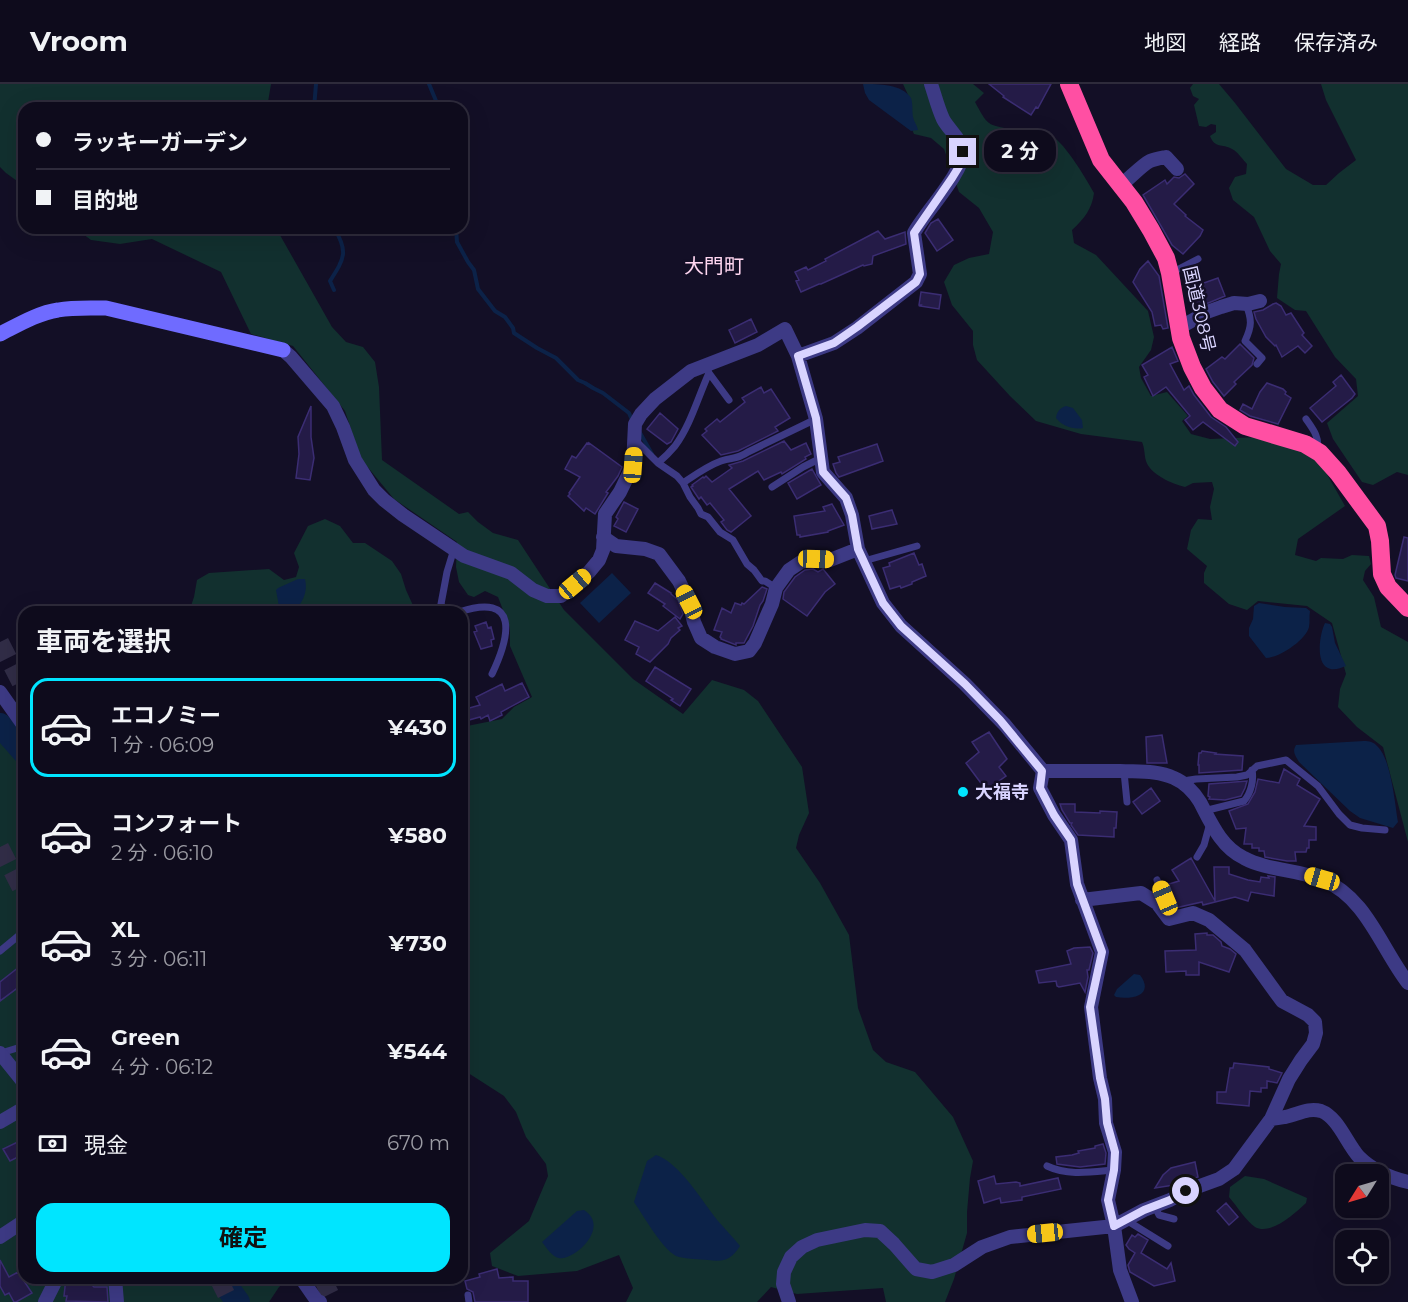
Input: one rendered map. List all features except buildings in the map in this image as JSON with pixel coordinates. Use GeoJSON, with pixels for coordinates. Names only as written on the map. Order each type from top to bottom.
{"type":"FeatureCollection","features":[{"type":"Feature","properties":{"kind":"highway","name":"国道308号"},"geometry":{"type":"LineString","coordinates":[[1069,84],[1101,160],[1121,185],[1166,258],[1179,328],[1196,377],[1220,410],[1245,426],[1305,444],[1320,453],[1338,473],[1377,526],[1382,574],[1388,587],[1408,608]]}},
{"type":"Feature","properties":{"kind":"street"},"geometry":{"type":"LineString","coordinates":[[798,356],[834,343],[916,282],[920,274],[914,233],[960,165],[963,152],[944,120],[931,84]]}},
{"type":"Feature","properties":{"kind":"street"},"geometry":{"type":"LineString","coordinates":[[1121,185],[1150,161],[1166,157],[1177,169]]}},
{"type":"Feature","properties":{"kind":"street"},"geometry":{"type":"LineString","coordinates":[[1179,328],[1221,307],[1234,303],[1253,303]]}},
{"type":"Feature","properties":{"kind":"street"},"geometry":{"type":"LineString","coordinates":[[0,334],[56,310],[79,307],[106,308],[283,350],[316,384],[333,406],[355,460],[374,490],[403,515],[464,556],[511,573],[533,590],[547,596],[561,596],[589,572],[599,560],[603,550],[605,514],[620,492],[633,465],[635,424],[640,414],[691,371],[708,369],[785,329],[798,356],[816,418],[823,472],[846,498],[861,555],[883,603],[901,626],[965,684],[1005,725],[1042,771],[1040,788],[1054,815],[1071,840],[1077,884],[1102,952],[1090,1007],[1107,1123],[1115,1152],[1108,1200],[1120,1223],[1120,1270],[1131,1302]]}},
{"type":"Feature","properties":{"kind":"street"},"geometry":{"type":"LineString","coordinates":[[603,537],[616,546],[645,549],[659,554],[679,581],[701,638],[715,647],[735,654],[749,651],[755,643],[772,604],[776,588],[789,570],[801,562],[861,555]]}},
{"type":"Feature","properties":{"kind":"street"},"geometry":{"type":"LineString","coordinates":[[0,692],[18,718]]}},
{"type":"Feature","properties":{"kind":"street"},"geometry":{"type":"LineString","coordinates":[[1042,771],[1154,772],[1174,778],[1187,787],[1199,801],[1227,847],[1244,859],[1322,879],[1342,889],[1359,907],[1408,983]]}},
{"type":"Feature","properties":{"kind":"street"},"geometry":{"type":"LineString","coordinates":[[789,1302],[783,1284],[784,1272],[791,1257],[802,1247],[817,1240],[865,1230],[880,1231],[916,1269],[932,1272],[954,1265],[982,1247],[1010,1237],[1120,1223],[1186,1191],[1219,1179],[1234,1169],[1271,1119],[1289,1079],[1313,1044],[1317,1033],[1315,1022],[1308,1015],[1282,1001],[1245,950],[1209,920],[1193,913],[1169,919],[1158,903],[1141,893],[1082,900]]}},
{"type":"Feature","properties":{"kind":"street"},"geometry":{"type":"LineString","coordinates":[[0,1053],[18,1076]]}},
{"type":"Feature","properties":{"kind":"street"},"geometry":{"type":"LineString","coordinates":[[1271,1119],[1286,1117],[1304,1110],[1320,1111],[1337,1125],[1359,1157],[1393,1179],[1408,1182]]}},
{"type":"Feature","properties":{"kind":"street"},"geometry":{"type":"LineString","coordinates":[[0,1122],[18,1112]]}},
{"type":"Feature","properties":{"kind":"street"},"geometry":{"type":"LineString","coordinates":[[0,1237],[18,1225]]}},
{"type":"Feature","properties":{"kind":"street"},"geometry":{"type":"LineString","coordinates":[[45,1302],[54,1284]]}},
{"type":"Feature","properties":{"kind":"street"},"geometry":{"type":"LineString","coordinates":[[116,1284],[117,1302]]}},
{"type":"Feature","properties":{"kind":"street"},"geometry":{"type":"LineString","coordinates":[[306,1284],[320,1302]]}},
{"type":"Feature","properties":{"kind":"lane"},"geometry":{"type":"LineString","coordinates":[[1170,273],[1198,260]]}},
{"type":"Feature","properties":{"kind":"lane"},"geometry":{"type":"LineString","coordinates":[[1253,303],[1251,327],[1245,341],[1262,358],[1257,364]]}},
{"type":"Feature","properties":{"kind":"lane"},"geometry":{"type":"LineString","coordinates":[[708,369],[729,400]]}},
{"type":"Feature","properties":{"kind":"lane"},"geometry":{"type":"LineString","coordinates":[[658,463],[675,445],[694,411],[708,369]]}},
{"type":"Feature","properties":{"kind":"lane"},"geometry":{"type":"LineString","coordinates":[[683,483],[722,460],[739,458],[816,418]]}},
{"type":"Feature","properties":{"kind":"lane"},"geometry":{"type":"LineString","coordinates":[[1306,418],[1317,436],[1316,451]]}},
{"type":"Feature","properties":{"kind":"lane"},"geometry":{"type":"LineString","coordinates":[[634,439],[658,463],[677,476],[701,514],[708,517],[720,532],[733,540],[747,564],[762,581],[776,588]]}},
{"type":"Feature","properties":{"kind":"lane"},"geometry":{"type":"LineString","coordinates":[[772,488],[796,471],[821,458]]}},
{"type":"Feature","properties":{"kind":"lane"},"geometry":{"type":"LineString","coordinates":[[861,555],[917,546]]}},
{"type":"Feature","properties":{"kind":"lane"},"geometry":{"type":"LineString","coordinates":[[442,606],[447,572],[454,549]]}},
{"type":"Feature","properties":{"kind":"lane"},"geometry":{"type":"LineString","coordinates":[[468,609],[479,606],[498,610],[504,616],[507,629],[505,640],[492,674]]}},
{"type":"Feature","properties":{"kind":"lane"},"geometry":{"type":"LineString","coordinates":[[1180,782],[1196,778],[1247,775],[1257,766],[1287,760],[1318,786],[1350,825],[1385,830]]}},
{"type":"Feature","properties":{"kind":"lane"},"geometry":{"type":"LineString","coordinates":[[1197,857],[1204,845],[1207,817],[1247,798],[1254,778],[1252,770]]}},
{"type":"Feature","properties":{"kind":"lane"},"geometry":{"type":"LineString","coordinates":[[1124,772],[1127,802]]}},
{"type":"Feature","properties":{"kind":"lane"},"geometry":{"type":"LineString","coordinates":[[1157,880],[1173,917]]}},
{"type":"Feature","properties":{"kind":"lane"},"geometry":{"type":"LineString","coordinates":[[0,951],[18,936]]}},
{"type":"Feature","properties":{"kind":"lane"},"geometry":{"type":"LineString","coordinates":[[0,1053],[18,1048]]}},
{"type":"Feature","properties":{"kind":"lane"},"geometry":{"type":"LineString","coordinates":[[1047,1166],[1057,1171],[1070,1173],[1114,1170]]}},
{"type":"Feature","properties":{"kind":"lane"},"geometry":{"type":"LineString","coordinates":[[1155,1207],[1159,1215],[1174,1219]]}},
{"type":"Feature","properties":{"kind":"lane"},"geometry":{"type":"LineString","coordinates":[[1120,1223],[1168,1246]]}},
{"type":"Feature","properties":{"kind":"green space"},"geometry":{"type":"Polygon","coordinates":[[[0,84],[271,84],[268,102],[18,102],[18,182],[0,167],[0,84]]]}},
{"type":"Feature","properties":{"kind":"green space"},"geometry":{"type":"Polygon","coordinates":[[[903,84],[973,84],[984,93],[975,102],[982,115],[993,125],[1013,129],[1016,144],[1022,150],[1025,158],[1031,156],[1047,133],[1067,150],[1094,193],[1087,213],[1072,230],[1074,243],[1096,255],[1148,311],[1154,337],[1151,350],[1139,367],[1141,378],[1151,396],[1167,392],[1188,416],[1182,421],[1191,434],[1210,439],[1260,437],[1299,446],[1324,469],[1345,506],[1298,539],[1295,555],[1316,561],[1321,558],[1343,559],[1352,555],[1369,556],[1371,564],[1365,571],[1363,580],[1374,597],[1381,627],[1408,642],[1408,842],[1383,747],[1357,727],[1338,707],[1340,689],[1346,674],[1332,623],[1307,606],[1258,601],[1247,610],[1229,604],[1204,583],[1207,566],[1187,549],[1191,530],[1198,519],[1212,520],[1210,507],[1214,489],[1212,482],[1193,483],[1185,487],[1162,478],[1148,466],[1142,442],[1081,434],[1036,421],[977,360],[973,345],[973,331],[952,305],[944,282],[954,265],[969,258],[989,254],[993,232],[979,208],[959,192],[944,149],[931,138],[914,134],[902,107],[909,97],[903,84]]]}},
{"type":"Feature","properties":{"kind":"green space"},"geometry":{"type":"Polygon","coordinates":[[[1193,84],[1219,84],[1286,169],[1313,185],[1326,185],[1356,160],[1326,100],[1321,84],[1408,84],[1408,475],[1397,472],[1373,485],[1362,482],[1333,439],[1327,423],[1358,396],[1356,379],[1335,357],[1306,311],[1295,310],[1277,298],[1281,264],[1270,251],[1254,217],[1233,200],[1229,188],[1235,177],[1246,174],[1247,164],[1234,150],[1214,143],[1210,136],[1216,132],[1216,125],[1199,126],[1194,105],[1199,99],[1193,96],[1190,88],[1193,84]]]}},
{"type":"Feature","properties":{"kind":"green space"},"geometry":{"type":"Polygon","coordinates":[[[83,234],[279,234],[332,327],[346,342],[363,347],[375,362],[379,387],[382,460],[459,514],[468,512],[493,533],[518,540],[564,610],[633,679],[683,714],[712,680],[744,690],[758,701],[802,767],[809,813],[796,848],[820,883],[849,935],[858,1008],[873,1050],[886,1062],[915,1072],[953,1117],[973,1161],[967,1233],[945,1302],[886,1302],[883,1288],[797,1294],[771,1287],[757,1302],[626,1302],[633,1288],[619,1255],[577,1271],[518,1276],[492,1266],[490,1253],[529,1221],[548,1176],[546,1164],[526,1137],[516,1112],[504,1096],[468,1073],[468,726],[502,719],[514,707],[532,697],[510,646],[510,628],[498,597],[485,591],[474,597],[468,595],[459,582],[456,567],[457,542],[394,499],[361,459],[345,411],[293,346],[251,334],[221,272],[152,239],[120,244],[91,240],[83,234]]]}},
{"type":"Feature","properties":{"kind":"green space"},"geometry":{"type":"Polygon","coordinates":[[[325,519],[340,526],[353,543],[365,543],[392,561],[401,574],[413,606],[191,606],[197,580],[209,573],[269,569],[284,580],[296,577],[299,567],[294,553],[308,526],[325,519]]]}},
{"type":"Feature","properties":{"kind":"green space"},"geometry":{"type":"Polygon","coordinates":[[[0,730],[18,750],[18,1284],[283,1284],[269,1302],[0,1302],[0,730]]]}},
{"type":"Feature","properties":{"kind":"green space"},"geometry":{"type":"Polygon","coordinates":[[[1245,1176],[1264,1179],[1307,1198],[1306,1203],[1275,1226],[1261,1229],[1255,1227],[1229,1197],[1230,1187],[1245,1176]]]}},
{"type":"Feature","properties":{"kind":"water"},"geometry":{"type":"Polygon","coordinates":[[[863,84],[896,87],[907,93],[911,98],[913,117],[918,130],[911,131],[869,100],[863,84]]]}},
{"type":"Feature","properties":{"kind":"water"},"geometry":{"type":"Polygon","coordinates":[[[1066,406],[1073,408],[1082,420],[1083,428],[1068,427],[1056,418],[1059,410],[1066,406]]]}},
{"type":"Feature","properties":{"kind":"water"},"geometry":{"type":"Polygon","coordinates":[[[612,573],[631,593],[599,623],[580,603],[612,573]]]}},
{"type":"Feature","properties":{"kind":"water"},"geometry":{"type":"Polygon","coordinates":[[[298,579],[305,579],[305,593],[298,606],[279,606],[276,590],[298,579]]]}},
{"type":"Feature","properties":{"kind":"water"},"geometry":{"type":"Polygon","coordinates":[[[1259,603],[1306,608],[1310,611],[1307,632],[1291,647],[1278,655],[1266,658],[1249,636],[1254,606],[1259,603]]]}},
{"type":"Feature","properties":{"kind":"water"},"geometry":{"type":"Polygon","coordinates":[[[1325,623],[1332,627],[1335,643],[1346,666],[1330,669],[1321,660],[1320,640],[1325,623]]]}},
{"type":"Feature","properties":{"kind":"water"},"geometry":{"type":"Polygon","coordinates":[[[1364,741],[1376,745],[1386,760],[1398,822],[1393,828],[1360,818],[1350,811],[1299,762],[1294,752],[1296,745],[1364,741]]]}},
{"type":"Feature","properties":{"kind":"water"},"geometry":{"type":"Polygon","coordinates":[[[1134,974],[1140,975],[1144,982],[1143,992],[1135,997],[1116,997],[1114,995],[1117,989],[1134,974]]]}},
{"type":"Feature","properties":{"kind":"water"},"geometry":{"type":"Polygon","coordinates":[[[656,1155],[665,1159],[682,1174],[740,1246],[730,1257],[718,1261],[679,1257],[667,1249],[655,1233],[634,1202],[647,1161],[656,1155]]]}},
{"type":"Feature","properties":{"kind":"water"},"geometry":{"type":"Polygon","coordinates":[[[584,1210],[591,1217],[594,1225],[587,1242],[573,1254],[559,1258],[554,1256],[542,1242],[577,1211],[584,1210]]]}},
{"type":"Feature","properties":{"kind":"waterway"},"geometry":{"type":"LineString","coordinates":[[314,102],[316,84]]}},
{"type":"Feature","properties":{"kind":"waterway"},"geometry":{"type":"LineString","coordinates":[[429,84],[436,102]]}},
{"type":"Feature","properties":{"kind":"waterway"},"geometry":{"type":"LineString","coordinates":[[334,290],[330,281],[343,255],[342,243],[338,234]]}},
{"type":"Feature","properties":{"kind":"waterway"},"geometry":{"type":"LineString","coordinates":[[456,234],[457,242],[474,270],[478,289],[495,311],[505,317],[514,333],[556,358],[578,380],[603,393],[629,413],[632,420]]}},
{"type":"Feature","properties":{"kind":"waterway"},"geometry":{"type":"LineString","coordinates":[[639,431],[652,454]]}},
{"type":"Feature","properties":{"kind":"waterway"},"geometry":{"type":"LineString","coordinates":[[0,725],[18,745]]}},
{"type":"Feature","properties":{"kind":"waterway"},"geometry":{"type":"LineString","coordinates":[[226,1284],[238,1302]]}},
{"type":"Feature","properties":{"kind":"tunnel"},"geometry":{"type":"LineString","coordinates":[[0,642],[18,677]]}},
{"type":"Feature","properties":{"kind":"tunnel"},"geometry":{"type":"LineString","coordinates":[[0,847],[18,882]]}},
{"type":"Feature","properties":{"kind":"tunnel"},"geometry":{"type":"LineString","coordinates":[[221,1284],[230,1302]]}},
{"type":"Feature","properties":{"kind":"tunnel"},"geometry":{"type":"LineString","coordinates":[[325,1284],[334,1302]]}},
{"type":"Feature","properties":{"kind":"place","name":"大福寺"},"geometry":{"type":"Point","coordinates":[963,792]}},
{"type":"Feature","properties":{"kind":"district","name":"大門町"},"geometry":{"type":"Point","coordinates":[714,266]}},
{"type":"Feature","properties":{"kind":"route"},"geometry":{"type":"LineString","coordinates":[[963,152],[960,165],[914,233],[920,274],[916,282],[834,343],[798,356],[816,418],[823,472],[846,498],[852,515],[858,549],[883,603],[901,626],[965,684],[1005,725],[1042,771],[1040,788],[1054,815],[1071,840],[1077,884],[1102,952],[1090,1007],[1107,1123],[1115,1152],[1108,1200],[1114,1226],[1186,1191]]}}]}
